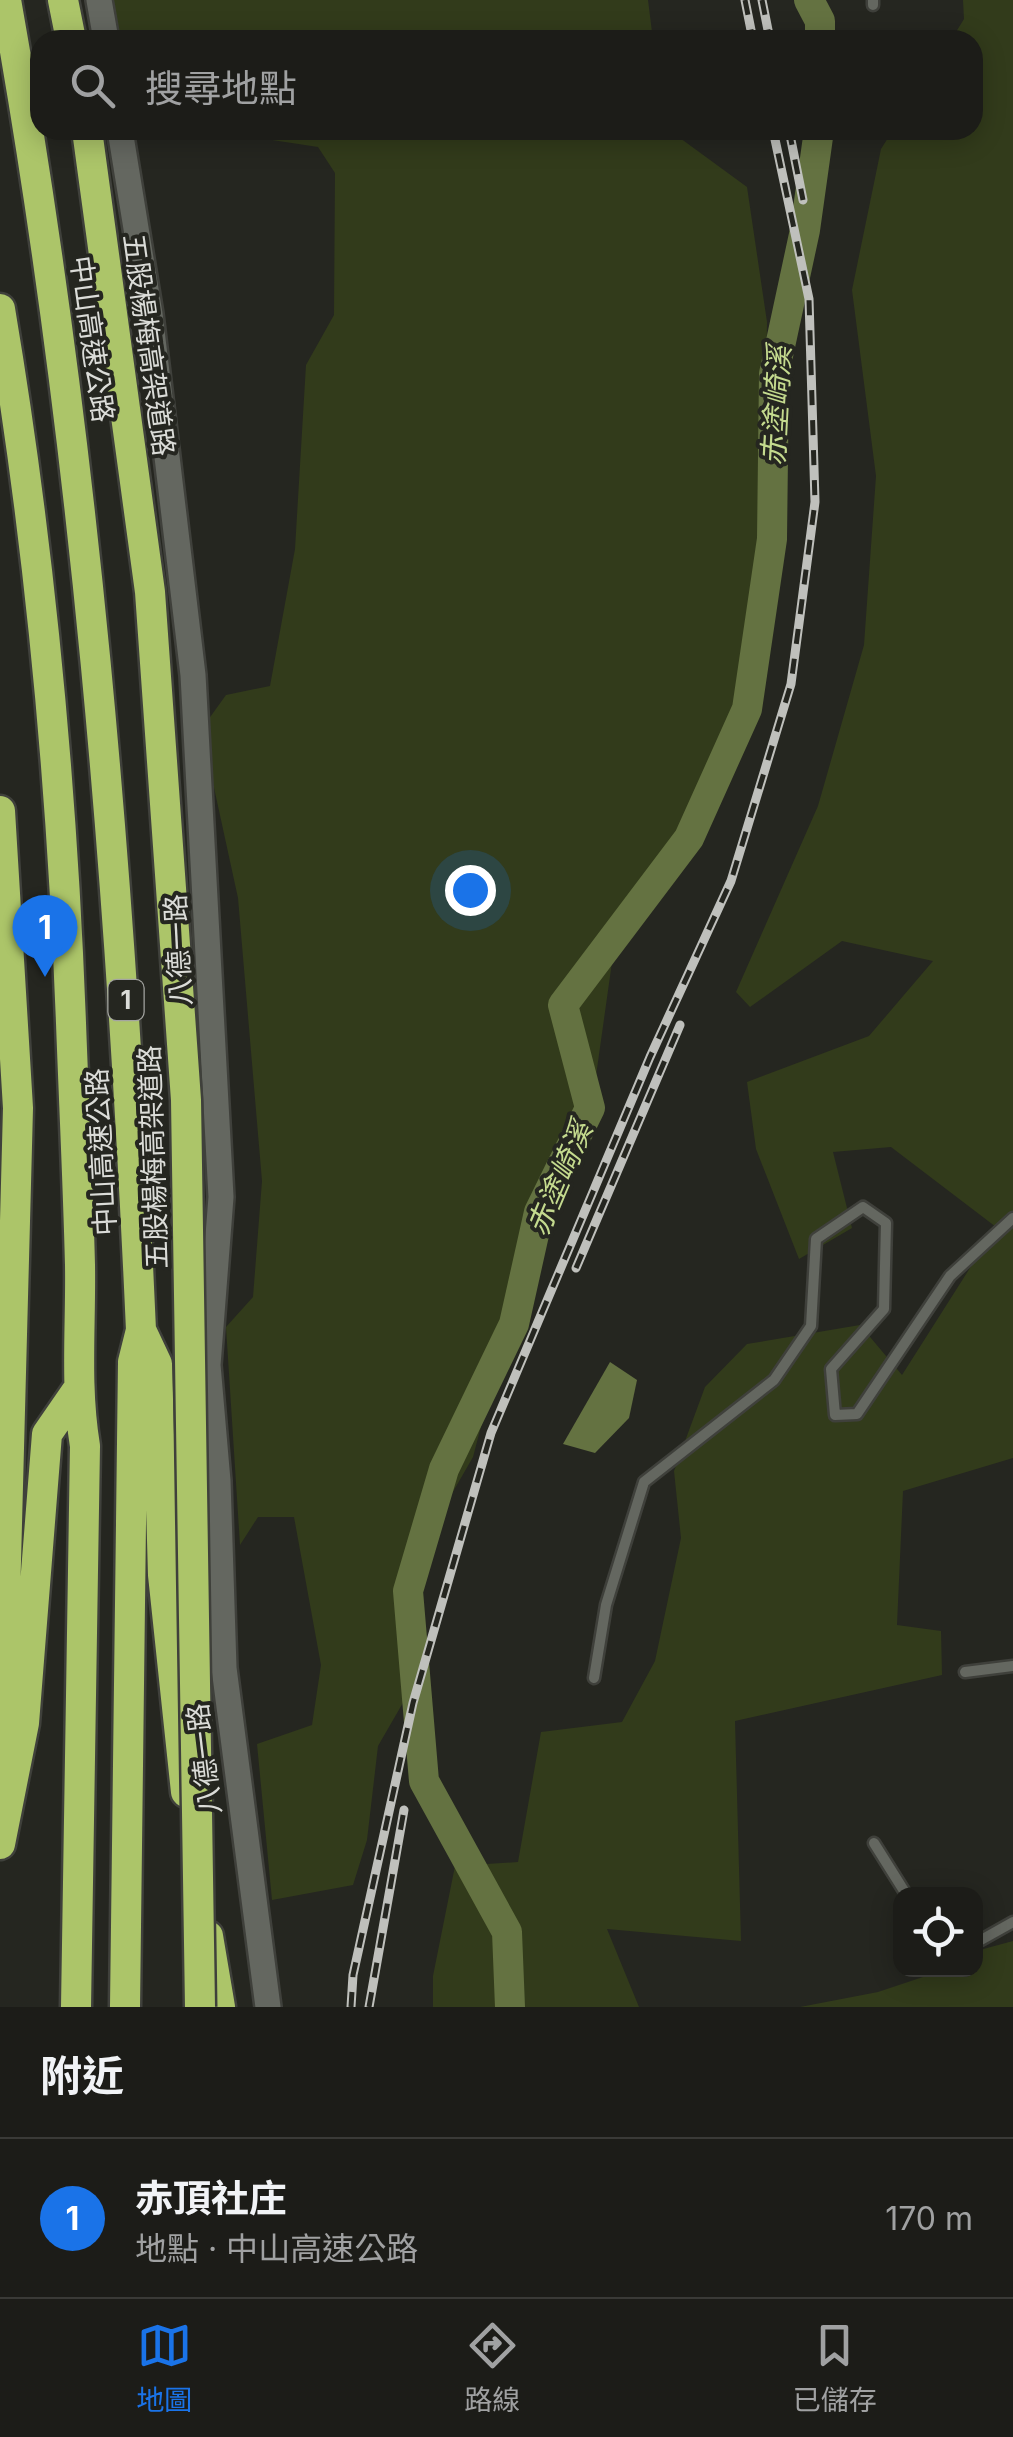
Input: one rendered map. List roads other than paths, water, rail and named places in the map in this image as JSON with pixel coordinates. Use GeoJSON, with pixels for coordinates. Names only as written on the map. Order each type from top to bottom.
{"type":"FeatureCollection","features":[{"type":"Feature","properties":{"kind":"highway","name":"中山高速公路"},"geometry":{"type":"LineString","coordinates":[[6,0],[44,222],[79,485],[127,1020],[141,1330],[133,1362],[126,2007]]}},
{"type":"Feature","properties":{"kind":"highway"},"geometry":{"type":"LineString","coordinates":[[63,0],[68,30]]}},
{"type":"Feature","properties":{"kind":"highway","name":"五股楊梅高架道路"},"geometry":{"type":"LineString","coordinates":[[88,140],[150,592],[186,1100],[200,2007]]}},
{"type":"Feature","properties":{"kind":"highway","name":"中山高速公路"},"geometry":{"type":"LineString","coordinates":[[0,309],[21,436],[46,640],[64,857],[80,1268],[76,1392],[84,1446],[76,2007]]}},
{"type":"Feature","properties":{"kind":"highway"},"geometry":{"type":"LineString","coordinates":[[0,811],[18,1108],[0,1788]]}},
{"type":"Feature","properties":{"kind":"highway"},"geometry":{"type":"LineString","coordinates":[[141,1330],[157,1364],[163,1575],[170,1652],[192,1842],[220,2007]]}},
{"type":"Feature","properties":{"kind":"highway"},"geometry":{"type":"LineString","coordinates":[[0,1844],[24,1723],[47,1434],[76,1392]]}},
{"type":"Feature","properties":{"kind":"street"},"geometry":{"type":"LineString","coordinates":[[99,0],[104,30]]}},
{"type":"Feature","properties":{"kind":"street","name":"八德一路"},"geometry":{"type":"LineString","coordinates":[[121,140],[180,536],[193,675],[221,1197],[208,1340],[224,1668],[268,2007]]}},
{"type":"Feature","properties":{"kind":"lane"},"geometry":{"type":"LineString","coordinates":[[594,1678],[606,1605],[644,1482],[774,1380],[811,1326],[816,1239],[863,1207],[886,1224],[884,1309],[832,1369],[835,1414],[857,1414],[950,1276],[1013,1218]]}},
{"type":"Feature","properties":{"kind":"lane"},"geometry":{"type":"LineString","coordinates":[[965,1672],[1013,1666]]}},
{"type":"Feature","properties":{"kind":"lane"},"geometry":{"type":"LineString","coordinates":[[874,1843],[902,1887]]}},
{"type":"Feature","properties":{"kind":"lane"},"geometry":{"type":"LineString","coordinates":[[983,1936],[1013,1922]]}},
{"type":"Feature","properties":{"kind":"waterway","name":"赤塗崎溪"},"geometry":{"type":"LineString","coordinates":[[809,0],[820,21],[820,30]]}},
{"type":"Feature","properties":{"kind":"waterway","name":"赤塗崎溪"},"geometry":{"type":"LineString","coordinates":[[510,2007],[507,1932],[424,1781],[408,1591],[444,1469],[514,1324],[539,1212],[590,1108],[563,1005],[689,838],[747,709],[772,539],[774,374],[805,230],[818,140]]}},
{"type":"Feature","properties":{"kind":"railway"},"geometry":{"type":"LineString","coordinates":[[745,0],[751,30]]}},
{"type":"Feature","properties":{"kind":"railway"},"geometry":{"type":"LineString","coordinates":[[762,0],[768,30]]}},
{"type":"Feature","properties":{"kind":"railway"},"geometry":{"type":"LineString","coordinates":[[351,2007],[353,1975],[413,1703],[491,1433],[650,1057],[731,881],[791,684],[815,502],[809,299],[775,140]]}},
{"type":"Feature","properties":{"kind":"railway"},"geometry":{"type":"LineString","coordinates":[[791,140],[803,200]]}},
{"type":"Feature","properties":{"kind":"railway"},"geometry":{"type":"LineString","coordinates":[[576,1268],[680,1025]]}},
{"type":"Feature","properties":{"kind":"railway"},"geometry":{"type":"LineString","coordinates":[[369,2007],[404,1810]]}},
{"type":"Feature","properties":{"kind":"place","name":"赤頂社庄"},"geometry":{"type":"Point","coordinates":[45,977]}}]}
